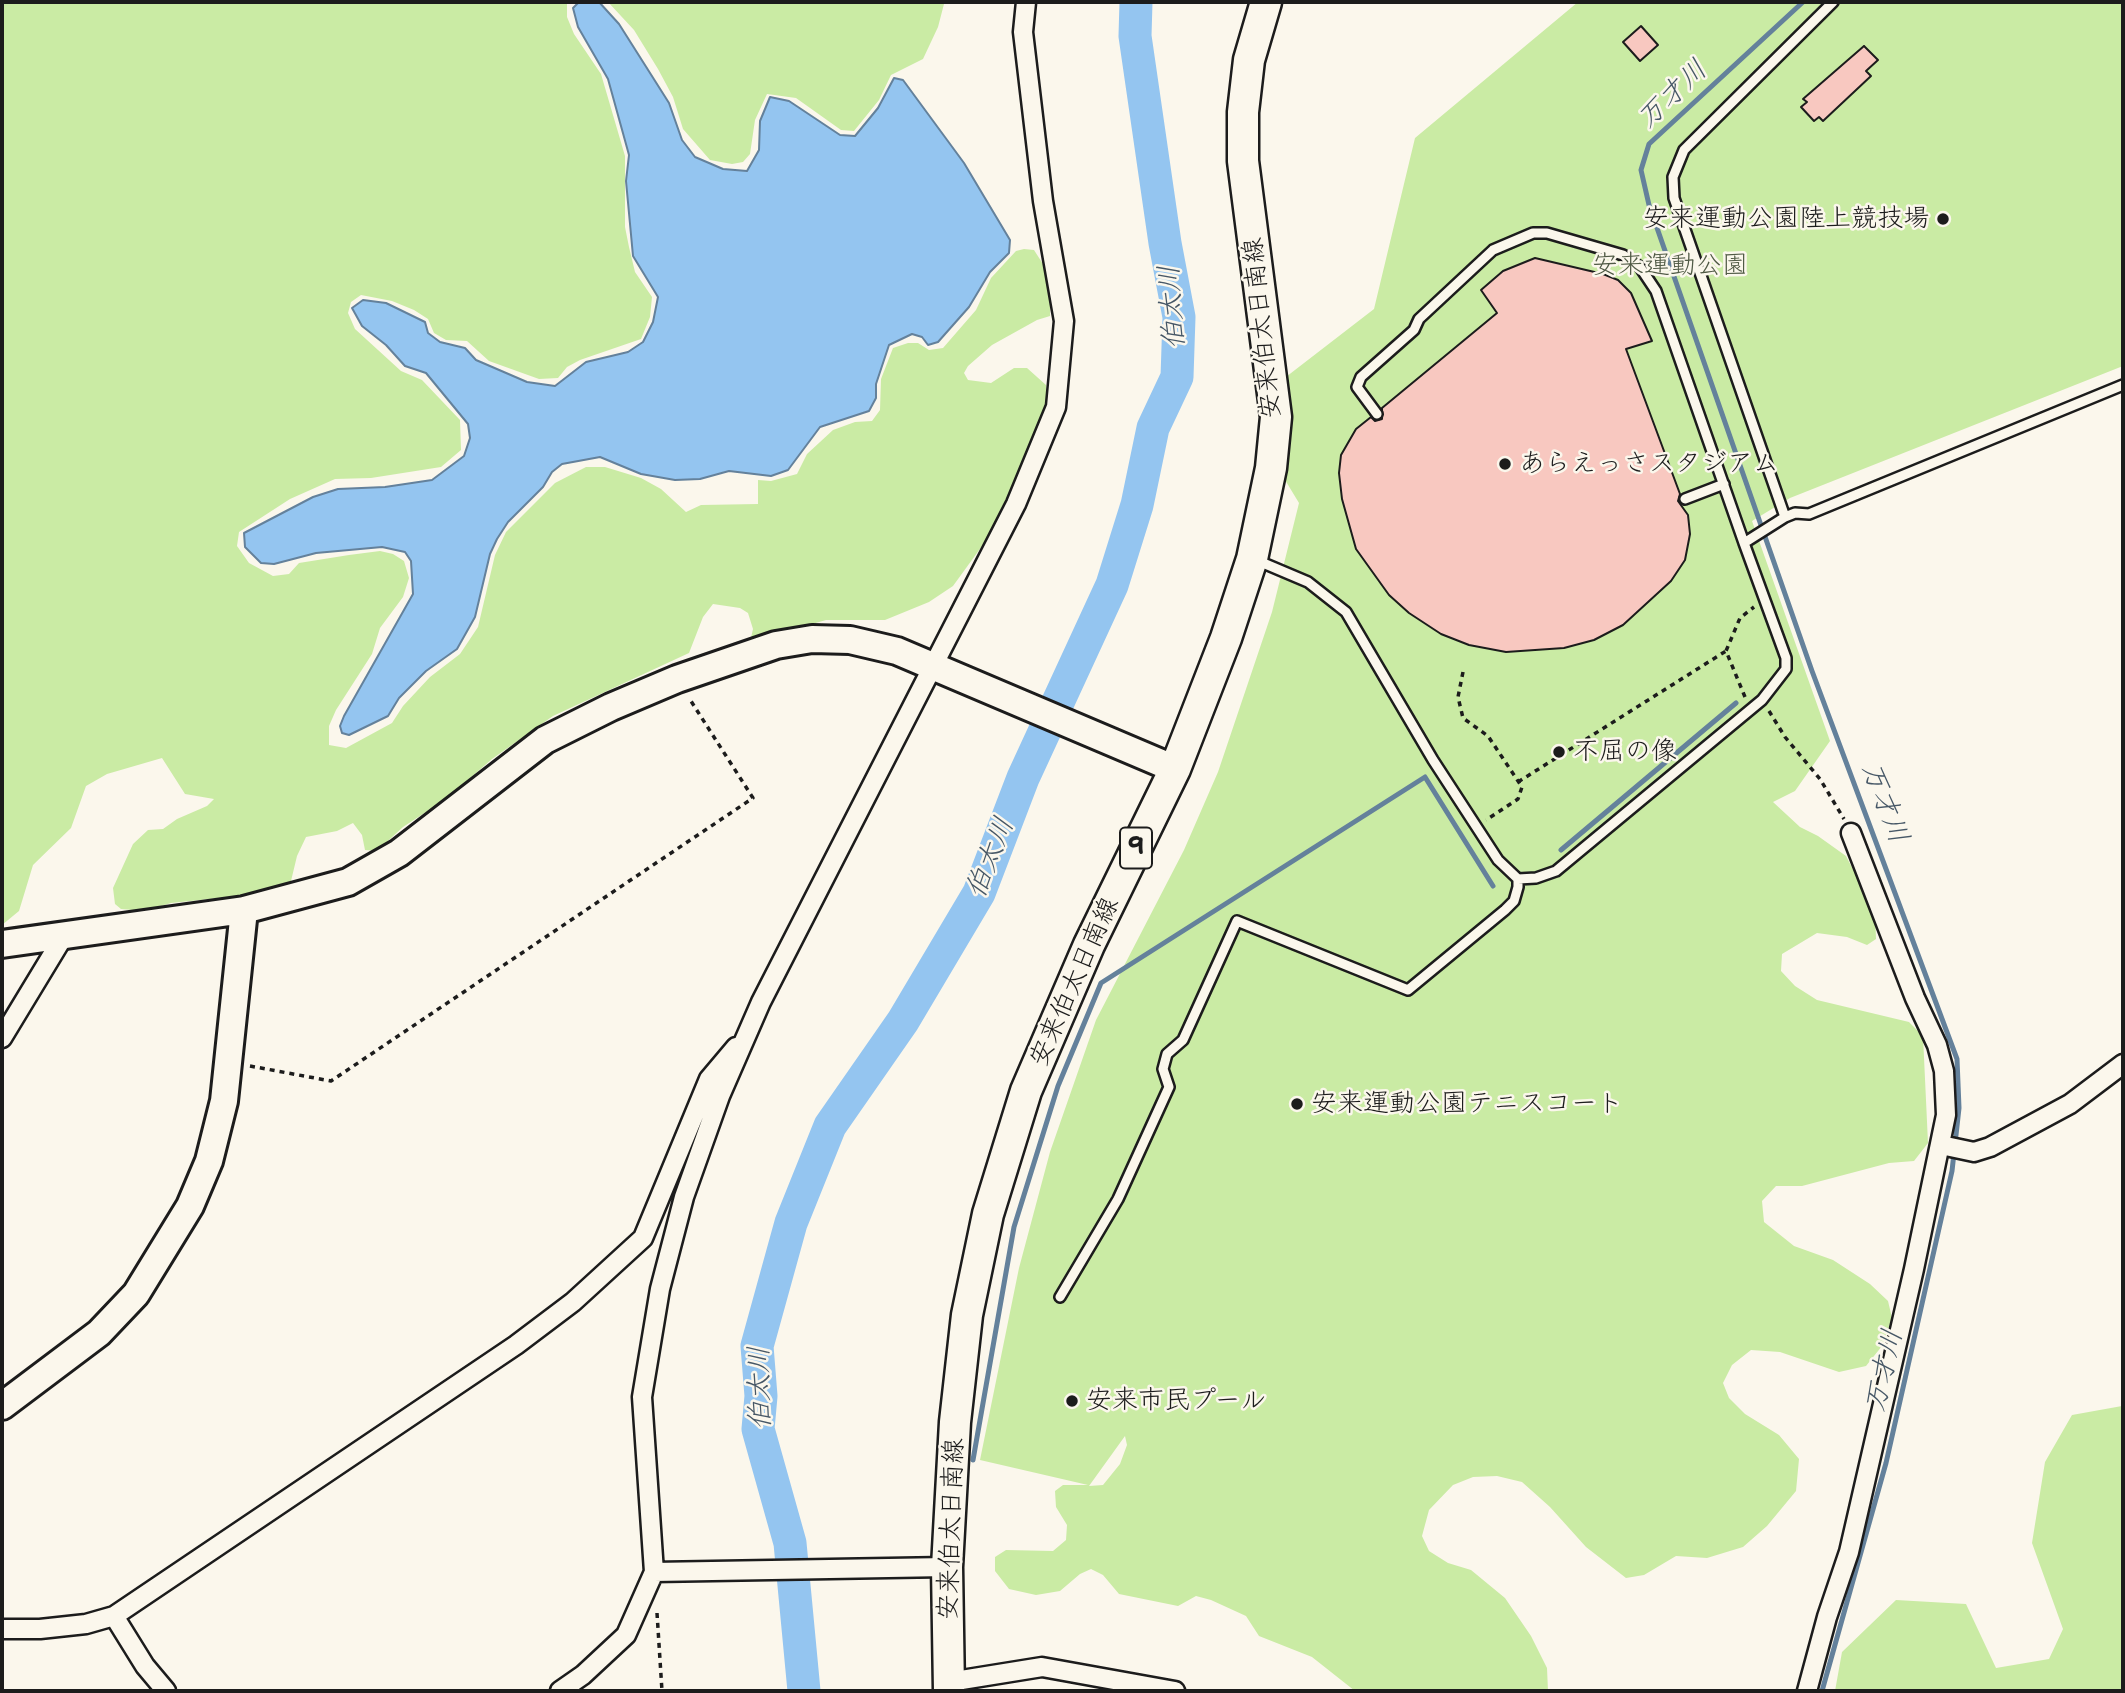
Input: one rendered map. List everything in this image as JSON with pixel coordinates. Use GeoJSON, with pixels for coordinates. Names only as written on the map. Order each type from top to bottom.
{"type":"FeatureCollection","features":[{"type":"Feature","properties":{"kind":"main road","name":"安来伯太日南線"},"geometry":{"type":"LineString","coordinates":[[949,1687],[932,1567],[955,1422],[967,1315],[1002,1162],[1026,1091],[1089,945],[1175,769],[1226,638],[1251,559],[1271,468],[1276,417],[1243,161],[1242,112],[1249,60],[1266,2]]}},
{"type":"Feature","properties":{"kind":"street"},"geometry":{"type":"LineString","coordinates":[[560,1691],[583,1675],[626,1636],[662,1572],[642,1397],[660,1289],[684,1197],[720,1096],[761,1002],[940,668],[946,638],[1016,504],[1056,407],[1064,321],[1041,188],[1023,32],[1026,2]]}},
{"type":"Feature","properties":{"kind":"street"},"geometry":{"type":"LineString","coordinates":[[2,944],[244,910],[348,882],[399,853],[545,740],[611,707],[677,679],[776,645],[812,639],[850,640],[897,651],[1175,769]]}},
{"type":"Feature","properties":{"kind":"street"},"geometry":{"type":"LineString","coordinates":[[1807,1691],[1827,1617],[1849,1552],[1946,1115],[1944,1071],[1851,833]]}},
{"type":"Feature","properties":{"kind":"street"},"geometry":{"type":"LineString","coordinates":[[3,1402],[99,1333],[136,1294],[190,1206],[209,1161],[230,1062],[244,910]]}},
{"type":"Feature","properties":{"kind":"street"},"geometry":{"type":"LineString","coordinates":[[2,1038],[65,934]]}},
{"type":"Feature","properties":{"kind":"street"},"geometry":{"type":"LineString","coordinates":[[2,1629],[86,1624],[114,1616],[516,1345],[573,1302],[643,1238],[709,1079],[751,1029]]}},
{"type":"Feature","properties":{"kind":"street"},"geometry":{"type":"LineString","coordinates":[[1941,1145],[1975,1152],[1990,1147],[2070,1104],[2123,1064]]}},
{"type":"Feature","properties":{"kind":"street"},"geometry":{"type":"LineString","coordinates":[[662,1572],[932,1567]]}},
{"type":"Feature","properties":{"kind":"street"},"geometry":{"type":"LineString","coordinates":[[114,1616],[145,1666],[166,1691]]}},
{"type":"Feature","properties":{"kind":"street"},"geometry":{"type":"LineString","coordinates":[[949,1687],[1042,1667],[1175,1691]]}},
{"type":"Feature","properties":{"kind":"lane"},"geometry":{"type":"LineString","coordinates":[[1785,517],[1674,198],[1673,177],[1684,150],[1833,2]]}},
{"type":"Feature","properties":{"kind":"lane"},"geometry":{"type":"LineString","coordinates":[[1251,559],[1308,582],[1346,612],[1475,826],[1497,860],[1518,879],[1536,878],[1556,871],[1751,710],[1786,669],[1786,658],[1652,283],[1640,267],[1623,255],[1547,233],[1533,233],[1493,250],[1419,319],[1414,330],[1361,377],[1357,387],[1377,414]]}},
{"type":"Feature","properties":{"kind":"lane"},"geometry":{"type":"LineString","coordinates":[[1744,543],[1785,517],[1795,513],[1809,514],[2123,385]]}},
{"type":"Feature","properties":{"kind":"lane"},"geometry":{"type":"LineString","coordinates":[[1685,499],[1724,484]]}},
{"type":"Feature","properties":{"kind":"lane"},"geometry":{"type":"LineString","coordinates":[[1060,1297],[1118,1199],[1169,1087],[1163,1069],[1167,1054],[1183,1040],[1237,921],[1408,990],[1514,901],[1518,879]]}},
{"type":"Feature","properties":{"kind":"path"},"geometry":{"type":"LineString","coordinates":[[1518,782],[1726,651],[1740,618],[1765,602]]}},
{"type":"Feature","properties":{"kind":"path"},"geometry":{"type":"LineString","coordinates":[[1726,651],[1751,710]]}},
{"type":"Feature","properties":{"kind":"path"},"geometry":{"type":"LineString","coordinates":[[1463,673],[1458,709],[1463,718],[1488,736],[1522,787],[1518,799],[1475,826]]}},
{"type":"Feature","properties":{"kind":"path"},"geometry":{"type":"LineString","coordinates":[[230,1062],[331,1081],[753,798],[677,679]]}},
{"type":"Feature","properties":{"kind":"path"},"geometry":{"type":"LineString","coordinates":[[1762,700],[1785,737],[1820,779],[1851,833]]}},
{"type":"Feature","properties":{"kind":"path"},"geometry":{"type":"LineString","coordinates":[[657,1612],[662,1691]]}},
{"type":"Feature","properties":{"kind":"green space"},"geometry":{"type":"Polygon","coordinates":[[[2,2],[567,2],[567,17],[574,34],[601,74],[625,156],[625,227],[629,247],[635,272],[652,297],[650,317],[641,339],[580,360],[567,367],[558,378],[539,379],[489,361],[467,341],[446,340],[434,333],[428,319],[414,310],[392,301],[361,295],[351,302],[348,313],[355,329],[401,371],[422,380],[460,420],[461,450],[441,467],[371,478],[335,479],[290,499],[239,532],[237,546],[249,563],[273,576],[289,574],[299,563],[380,551],[393,554],[404,561],[409,578],[403,597],[380,628],[372,654],[336,710],[329,726],[329,745],[346,748],[392,723],[403,706],[430,677],[460,654],[478,627],[495,555],[506,532],[555,483],[586,467],[605,467],[641,478],[661,489],[686,512],[701,505],[758,504],[758,480],[771,481],[797,474],[807,454],[833,430],[855,422],[872,421],[880,410],[881,379],[893,348],[918,343],[929,350],[943,348],[976,310],[991,278],[1016,251],[1034,250],[1050,275],[1050,316],[1037,320],[992,345],[968,366],[964,373],[968,380],[991,383],[1014,368],[1027,368],[1046,385],[1047,403],[998,524],[953,586],[929,602],[885,620],[826,620],[750,642],[753,629],[748,613],[740,608],[713,604],[703,617],[689,653],[553,716],[492,759],[446,799],[403,827],[377,851],[365,850],[362,835],[353,823],[337,831],[306,837],[297,856],[291,881],[268,893],[171,903],[145,911],[121,909],[115,904],[113,888],[133,844],[148,830],[163,829],[177,819],[207,806],[214,799],[185,794],[162,758],[107,774],[86,786],[71,828],[33,865],[19,911],[2,925],[2,2]]]}},
{"type":"Feature","properties":{"kind":"green space"},"geometry":{"type":"Polygon","coordinates":[[[608,2],[944,4],[938,27],[923,59],[891,75],[879,100],[854,131],[841,130],[796,98],[767,94],[755,120],[750,154],[743,162],[732,164],[710,160],[683,129],[673,97],[658,69],[634,30],[608,2]]]}},
{"type":"Feature","properties":{"kind":"green space","name":"安来運動公園"},"geometry":{"type":"Polygon","coordinates":[[[1578,2],[2123,2],[2123,366],[1790,498],[1752,521],[1830,741],[1795,791],[1773,802],[1800,827],[1846,856],[1875,912],[1876,939],[1867,945],[1847,937],[1817,933],[1782,954],[1781,971],[1795,986],[1817,1000],[1909,1022],[1923,1036],[1928,1143],[1914,1161],[1889,1163],[1802,1186],[1776,1186],[1762,1201],[1764,1222],[1794,1246],[1833,1260],[1870,1284],[1888,1301],[1892,1318],[1882,1346],[1866,1366],[1839,1372],[1780,1352],[1751,1350],[1732,1365],[1723,1383],[1729,1398],[1745,1414],[1779,1435],[1799,1459],[1796,1491],[1767,1526],[1743,1547],[1707,1558],[1676,1556],[1644,1575],[1626,1578],[1586,1547],[1550,1507],[1522,1482],[1497,1476],[1473,1477],[1453,1485],[1429,1510],[1422,1536],[1429,1551],[1448,1563],[1471,1570],[1505,1598],[1531,1636],[1547,1668],[1548,1691],[1355,1691],[1312,1657],[1259,1636],[1246,1616],[1211,1600],[1196,1596],[1178,1606],[1119,1594],[1103,1575],[1091,1569],[1080,1574],[1060,1591],[1036,1595],[1009,1589],[995,1571],[995,1557],[1006,1550],[1053,1551],[1066,1540],[1067,1525],[1056,1507],[1055,1491],[1063,1485],[1088,1485],[980,1460],[1019,1268],[1050,1152],[1096,1020],[1184,850],[1218,772],[1272,612],[1299,503],[1279,470],[1282,380],[1374,309],[1415,138],[1578,2]],[[1125,1436],[1089,1486],[1103,1485],[1120,1464],[1127,1445],[1125,1436]]]}},
{"type":"Feature","properties":{"kind":"green space"},"geometry":{"type":"Polygon","coordinates":[[[2122,1406],[2123,1691],[1835,1691],[1842,1652],[1896,1600],[1966,1604],[1996,1668],[2049,1659],[2063,1629],[2032,1543],[2045,1462],[2072,1415],[2122,1406]]]}},
{"type":"Feature","properties":{"kind":"water"},"geometry":{"type":"Polygon","coordinates":[[[579,2],[599,2],[619,24],[669,103],[682,140],[695,157],[723,169],[747,171],[759,150],[760,121],[770,97],[789,101],[840,135],[855,136],[878,108],[894,78],[903,80],[964,163],[1010,240],[1009,253],[990,272],[969,307],[938,342],[928,345],[922,337],[912,334],[889,345],[876,384],[876,398],[869,411],[820,427],[788,470],[771,476],[729,471],[700,479],[675,480],[641,474],[600,457],[562,464],[508,522],[497,539],[490,554],[475,617],[457,649],[426,671],[399,698],[388,716],[349,735],[342,733],[340,726],[344,716],[413,594],[411,561],[405,552],[382,547],[316,553],[274,564],[261,563],[245,547],[244,533],[313,497],[338,489],[385,487],[432,480],[464,456],[470,438],[468,424],[426,373],[405,366],[386,345],[362,326],[352,308],[363,300],[386,303],[425,322],[428,333],[440,342],[465,348],[476,360],[527,382],[555,386],[586,362],[628,352],[643,342],[653,322],[658,297],[633,256],[626,181],[629,155],[608,79],[578,27],[573,8],[579,2]]]}},
{"type":"Feature","properties":{"kind":"building"},"geometry":{"type":"Polygon","coordinates":[[[1641,26],[1658,45],[1640,61],[1623,42],[1641,26]]]}},
{"type":"Feature","properties":{"kind":"building"},"geometry":{"type":"Polygon","coordinates":[[[1864,46],[1878,60],[1866,71],[1871,76],[1823,121],[1819,117],[1814,121],[1801,107],[1807,102],[1803,99],[1864,46]]]}},
{"type":"Feature","properties":{"kind":"building","name":"あらえっさスタジアム"},"geometry":{"type":"Polygon","coordinates":[[[1535,258],[1603,274],[1618,280],[1631,293],[1652,341],[1626,349],[1680,494],[1678,501],[1688,515],[1690,534],[1685,560],[1671,581],[1623,625],[1594,640],[1564,648],[1506,652],[1469,645],[1441,634],[1409,613],[1389,595],[1356,549],[1342,499],[1339,473],[1341,455],[1356,429],[1371,417],[1375,421],[1382,419],[1382,408],[1497,313],[1481,290],[1503,271],[1535,258]]]}},
{"type":"Feature","properties":{"kind":"waterway","name":"伯太川"},"geometry":{"type":"LineString","coordinates":[[804,1691],[790,1543],[758,1429],[761,1396],[757,1346],[791,1223],[830,1126],[903,1021],[979,893],[1023,778],[1112,585],[1137,505],[1153,428],[1177,377],[1179,317],[1165,243],[1135,36],[1136,2]]}},
{"type":"Feature","properties":{"kind":"waterway","name":"万才川"},"geometry":{"type":"LineString","coordinates":[[1803,2],[1649,144],[1641,170],[1649,205],[1812,671],[1957,1059],[1959,1108],[1952,1171],[1886,1463],[1822,1691]]}},
{"type":"Feature","properties":{"kind":"waterway"},"geometry":{"type":"LineString","coordinates":[[1561,850],[1736,703]]}},
{"type":"Feature","properties":{"kind":"waterway"},"geometry":{"type":"LineString","coordinates":[[973,1460],[1014,1227],[1058,1086],[1101,983],[1425,777],[1493,886]]}},
{"type":"Feature","properties":{"kind":"place","name":"安来運動公園陸上競技場"},"geometry":{"type":"Point","coordinates":[1943,219]}},
{"type":"Feature","properties":{"kind":"place","name":"あらえっさスタジアム"},"geometry":{"type":"Point","coordinates":[1505,464]}},
{"type":"Feature","properties":{"kind":"place","name":"不屈の像"},"geometry":{"type":"Point","coordinates":[1559,752]}},
{"type":"Feature","properties":{"kind":"place","name":"安来運動公園テニスコート"},"geometry":{"type":"Point","coordinates":[1297,1104]}},
{"type":"Feature","properties":{"kind":"place","name":"安来市民プール"},"geometry":{"type":"Point","coordinates":[1072,1401]}}]}
